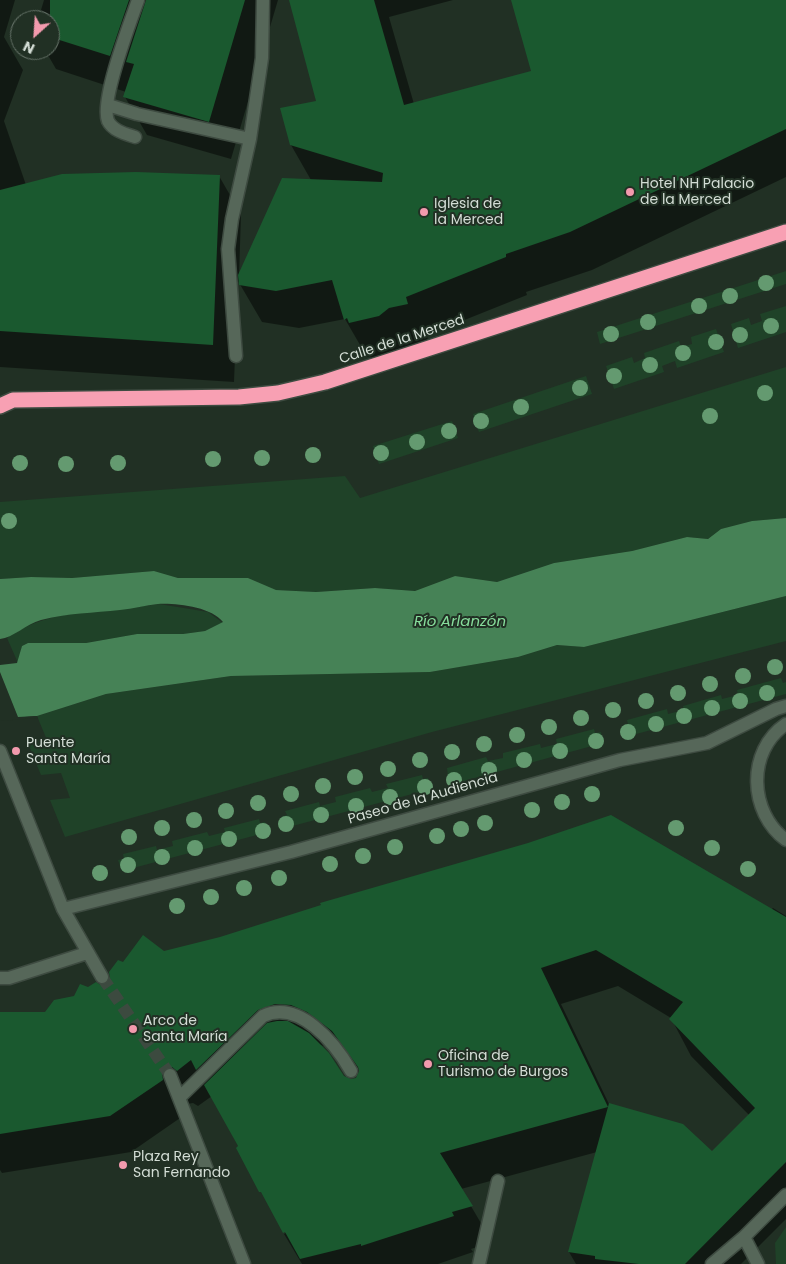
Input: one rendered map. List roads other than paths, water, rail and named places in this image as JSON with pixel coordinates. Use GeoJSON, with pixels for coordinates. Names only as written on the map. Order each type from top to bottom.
{"type":"FeatureCollection","features":[{"type":"Feature","properties":{"kind":"highway","name":"Calle de la Merced"},"geometry":{"type":"LineString","coordinates":[[4,400],[152,399],[278,393],[325,382],[786,232]]}},
{"type":"Feature","properties":{"kind":"street"},"geometry":{"type":"LineString","coordinates":[[135,137],[122,133],[108,122],[108,105],[111,82],[138,0]]}},
{"type":"Feature","properties":{"kind":"street"},"geometry":{"type":"LineString","coordinates":[[236,356],[228,250],[232,219],[250,139],[262,58],[263,0]]}},
{"type":"Feature","properties":{"kind":"street"},"geometry":{"type":"LineString","coordinates":[[108,105],[136,114],[250,139]]}},
{"type":"Feature","properties":{"kind":"street","name":"Paseo de la Audiencia"},"geometry":{"type":"LineString","coordinates":[[64,909],[291,852],[620,760],[707,743],[776,709],[786,706]]}},
{"type":"Feature","properties":{"kind":"street"},"geometry":{"type":"LineString","coordinates":[[786,724],[768,741],[758,770],[758,796],[765,817],[786,840]]}},
{"type":"Feature","properties":{"kind":"street"},"geometry":{"type":"LineString","coordinates":[[0,751],[64,909],[102,977]]}},
{"type":"Feature","properties":{"kind":"street"},"geometry":{"type":"LineString","coordinates":[[0,978],[9,978],[87,953]]}},
{"type":"Feature","properties":{"kind":"street"},"geometry":{"type":"LineString","coordinates":[[179,1098],[263,1016],[270,1013],[289,1014],[311,1024],[339,1051],[351,1071]]}},
{"type":"Feature","properties":{"kind":"street"},"geometry":{"type":"LineString","coordinates":[[170,1075],[244,1264]]}},
{"type":"Feature","properties":{"kind":"street"},"geometry":{"type":"LineString","coordinates":[[479,1264],[498,1181]]}},
{"type":"Feature","properties":{"kind":"street"},"geometry":{"type":"LineString","coordinates":[[712,1264],[744,1237],[786,1195]]}},
{"type":"Feature","properties":{"kind":"street"},"geometry":{"type":"LineString","coordinates":[[744,1237],[758,1264]]}},
{"type":"Feature","properties":{"kind":"water","name":"Río Arlanzón"},"geometry":{"type":"Polygon","coordinates":[[[786,518],[786,596],[584,647],[557,645],[518,657],[430,672],[231,676],[106,694],[37,716],[0,719],[0,665],[17,663],[22,646],[28,643],[86,643],[137,634],[183,634],[205,631],[223,622],[218,617],[202,609],[184,605],[158,604],[41,620],[0,639],[0,579],[31,577],[72,578],[154,571],[178,578],[248,578],[276,590],[316,592],[375,588],[415,591],[455,576],[497,582],[554,563],[632,551],[687,537],[708,539],[721,529],[752,521],[786,518]]]}},
{"type":"Feature","properties":{"kind":"tunnel"},"geometry":{"type":"LineString","coordinates":[[102,977],[170,1075]]}},
{"type":"Feature","properties":{"kind":"place","name":"Hotel NH Palacio de la Merced"},"geometry":{"type":"Point","coordinates":[630,192]}},
{"type":"Feature","properties":{"kind":"place","name":"Iglesia de la Merced"},"geometry":{"type":"Point","coordinates":[424,212]}},
{"type":"Feature","properties":{"kind":"place","name":"Puente Santa María"},"geometry":{"type":"Point","coordinates":[16,751]}},
{"type":"Feature","properties":{"kind":"place","name":"Arco de Santa María"},"geometry":{"type":"Point","coordinates":[133,1029]}},
{"type":"Feature","properties":{"kind":"place","name":"Oficina de Turismo de Burgos"},"geometry":{"type":"Point","coordinates":[428,1064]}},
{"type":"Feature","properties":{"kind":"place","name":"Plaza Rey San Fernando"},"geometry":{"type":"Point","coordinates":[123,1165]}}]}
